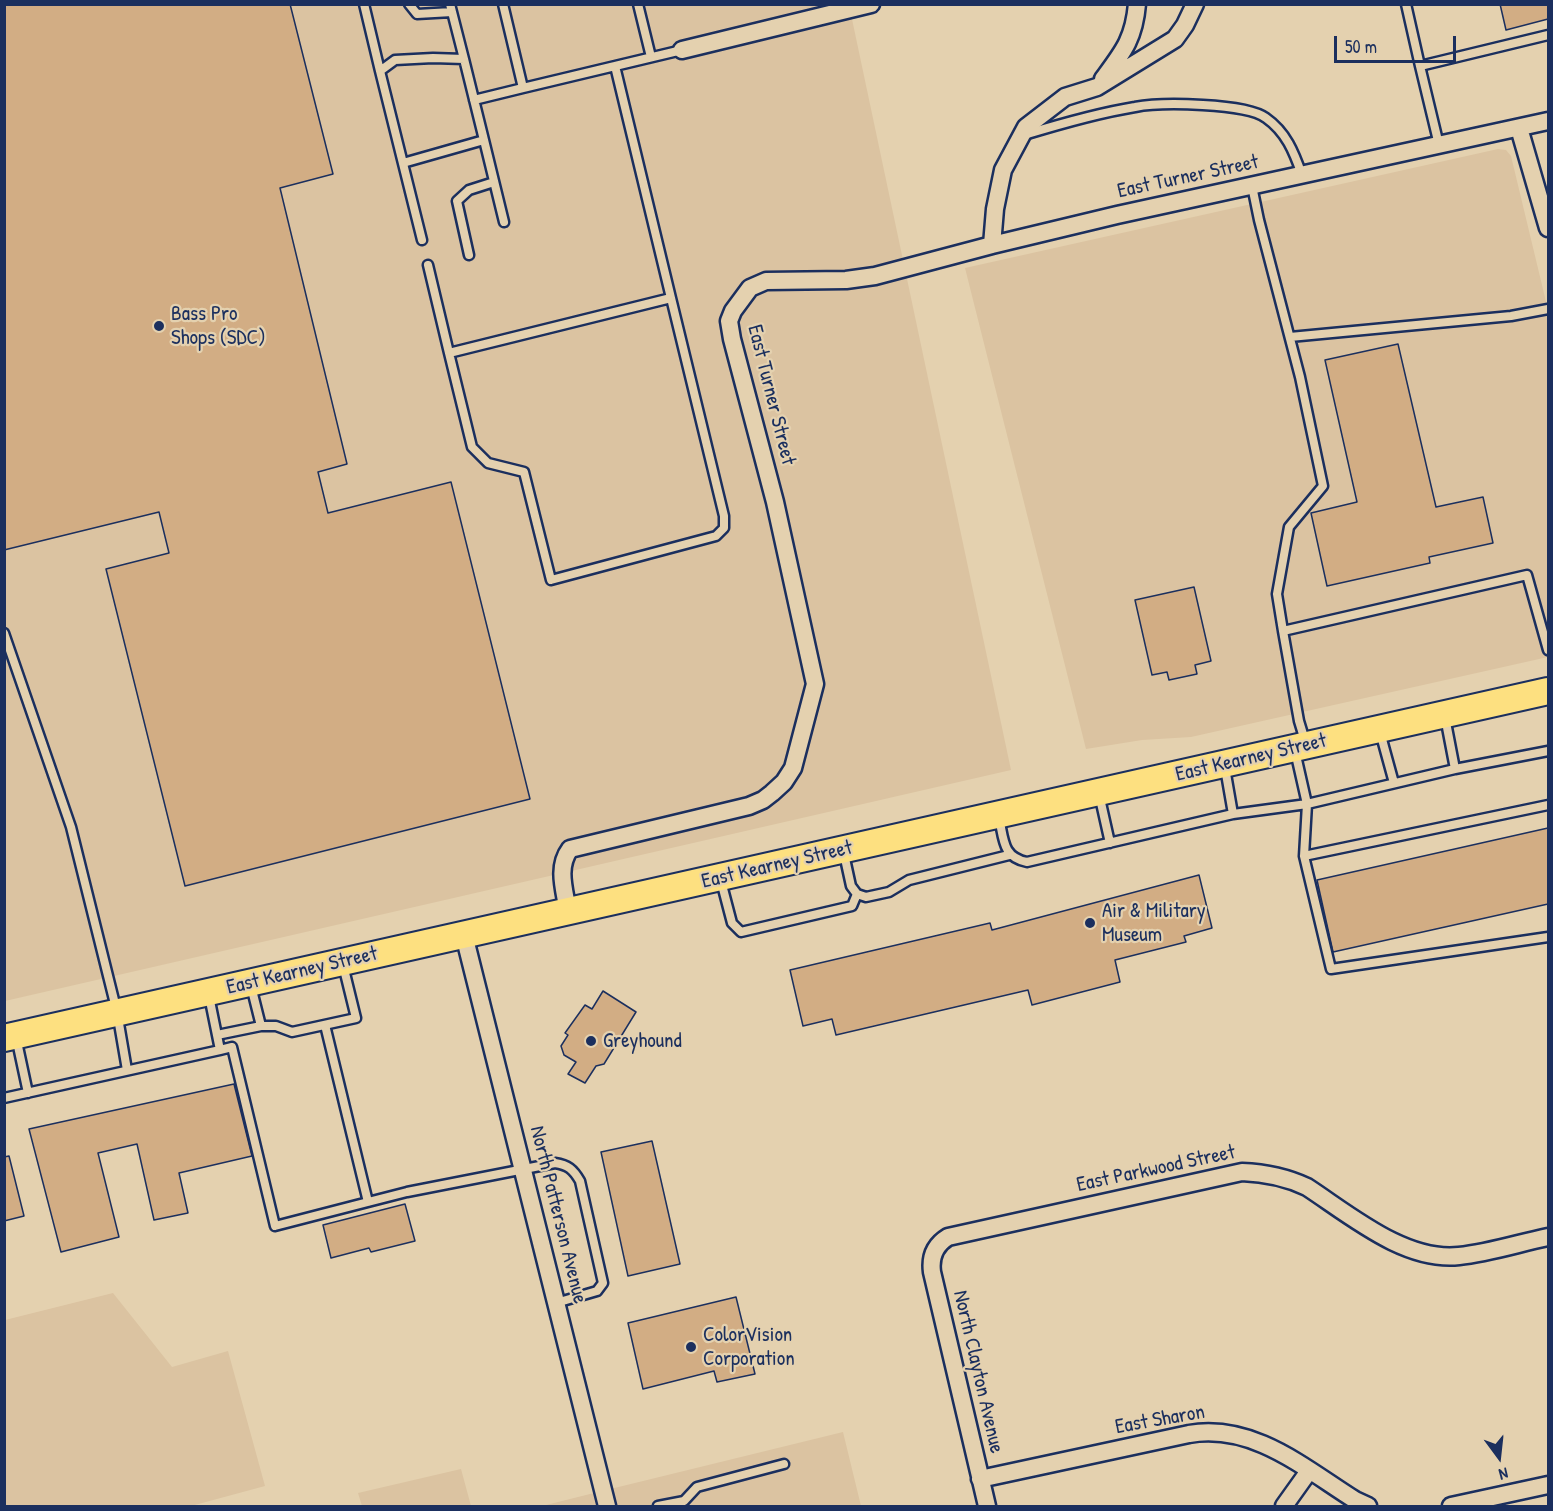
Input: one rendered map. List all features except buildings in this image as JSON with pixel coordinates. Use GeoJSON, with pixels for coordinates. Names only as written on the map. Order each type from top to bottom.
{"type":"FeatureCollection","features":[{"type":"Feature","properties":{"kind":"main road","name":"East Kearney Street"},"geometry":{"type":"LineString","coordinates":[[10,1036],[1548,691]]}},
{"type":"Feature","properties":{"kind":"street"},"geometry":{"type":"LineString","coordinates":[[682,50],[871,4]]}},
{"type":"Feature","properties":{"kind":"street"},"geometry":{"type":"LineString","coordinates":[[1097,87],[1129,43],[1136,22],[1137,4]]}},
{"type":"Feature","properties":{"kind":"street"},"geometry":{"type":"LineString","coordinates":[[992,244],[995,208],[1003,170],[1026,127],[1065,97],[1097,87],[1175,39],[1195,4]]}},
{"type":"Feature","properties":{"kind":"street","name":"East Turner Street"},"geometry":{"type":"LineString","coordinates":[[568,912],[561,869],[564,857],[570,849],[740,809],[763,800],[784,782],[793,768],[803,736],[815,684],[775,502],[729,321],[736,305],[750,288],[766,281],[846,280],[874,276],[992,244],[1548,121]]}},
{"type":"Feature","properties":{"kind":"street"},"geometry":{"type":"LineString","coordinates":[[1519,128],[1548,228]]}},
{"type":"Feature","properties":{"kind":"street","name":"North Patterson Avenue"},"geometry":{"type":"LineString","coordinates":[[464,935],[608,1506]]}},
{"type":"Feature","properties":{"kind":"street","name":"East Parkwood Street"},"geometry":{"type":"LineString","coordinates":[[937,1247],[944,1239],[953,1235],[1242,1172],[1268,1174],[1294,1181],[1386,1238],[1422,1253],[1459,1256],[1548,1237]]}},
{"type":"Feature","properties":{"kind":"street","name":"North Clayton Avenue"},"geometry":{"type":"LineString","coordinates":[[937,1247],[933,1256],[932,1272],[987,1506]]}},
{"type":"Feature","properties":{"kind":"street","name":"East Sharon"},"geometry":{"type":"LineString","coordinates":[[980,1479],[1189,1434],[1213,1432],[1239,1435],[1264,1444],[1368,1506]]}},
{"type":"Feature","properties":{"kind":"street"},"geometry":{"type":"LineString","coordinates":[[1284,1506],[1309,1471]]}},
{"type":"Feature","properties":{"kind":"street"},"geometry":{"type":"LineString","coordinates":[[1451,1506],[1548,1485]]}},
{"type":"Feature","properties":{"kind":"lane"},"geometry":{"type":"LineString","coordinates":[[364,4],[422,240]]}},
{"type":"Feature","properties":{"kind":"lane"},"geometry":{"type":"LineString","coordinates":[[409,4],[417,14],[451,8],[504,222]]}},
{"type":"Feature","properties":{"kind":"lane"},"geometry":{"type":"LineString","coordinates":[[503,4],[524,88]]}},
{"type":"Feature","properties":{"kind":"lane"},"geometry":{"type":"LineString","coordinates":[[638,4],[651,57]]}},
{"type":"Feature","properties":{"kind":"lane"},"geometry":{"type":"LineString","coordinates":[[1406,4],[1439,145]]}},
{"type":"Feature","properties":{"kind":"lane"},"geometry":{"type":"LineString","coordinates":[[1420,66],[1548,35]]}},
{"type":"Feature","properties":{"kind":"lane"},"geometry":{"type":"LineString","coordinates":[[474,100],[682,50]]}},
{"type":"Feature","properties":{"kind":"lane"},"geometry":{"type":"LineString","coordinates":[[380,71],[395,60],[464,59]]}},
{"type":"Feature","properties":{"kind":"lane"},"geometry":{"type":"LineString","coordinates":[[428,265],[472,447],[488,463],[524,472],[552,580],[716,536],[724,528],[724,516],[615,66]]}},
{"type":"Feature","properties":{"kind":"lane"},"geometry":{"type":"LineString","coordinates":[[1022,136],[1138,106],[1223,105],[1265,116],[1279,129],[1292,147],[1302,175]]}},
{"type":"Feature","properties":{"kind":"lane"},"geometry":{"type":"LineString","coordinates":[[403,163],[484,140]]}},
{"type":"Feature","properties":{"kind":"lane"},"geometry":{"type":"LineString","coordinates":[[469,255],[457,201],[469,190],[494,182]]}},
{"type":"Feature","properties":{"kind":"lane"},"geometry":{"type":"LineString","coordinates":[[1252,186],[1290,337],[1323,486],[1289,527],[1277,594],[1299,721],[1307,804],[1304,856],[1331,969],[1548,937]]}},
{"type":"Feature","properties":{"kind":"lane"},"geometry":{"type":"LineString","coordinates":[[449,353],[671,298]]}},
{"type":"Feature","properties":{"kind":"lane"},"geometry":{"type":"LineString","coordinates":[[1290,337],[1511,316],[1548,309]]}},
{"type":"Feature","properties":{"kind":"lane"},"geometry":{"type":"LineString","coordinates":[[1283,632],[1527,575],[1548,650]]}},
{"type":"Feature","properties":{"kind":"lane"},"geometry":{"type":"LineString","coordinates":[[4,633],[71,827],[117,1012],[127,1070]]}},
{"type":"Feature","properties":{"kind":"lane"},"geometry":{"type":"LineString","coordinates":[[1444,714],[1455,769]]}},
{"type":"Feature","properties":{"kind":"lane"},"geometry":{"type":"LineString","coordinates":[[1379,729],[1394,783]]}},
{"type":"Feature","properties":{"kind":"lane"},"geometry":{"type":"LineString","coordinates":[[999,815],[1009,855],[1015,860],[1027,862],[1233,814],[1307,804],[1455,769],[1548,752]]}},
{"type":"Feature","properties":{"kind":"lane"},"geometry":{"type":"LineString","coordinates":[[1224,764],[1233,814]]}},
{"type":"Feature","properties":{"kind":"lane"},"geometry":{"type":"LineString","coordinates":[[1098,792],[1110,843]]}},
{"type":"Feature","properties":{"kind":"lane"},"geometry":{"type":"LineString","coordinates":[[1304,856],[1548,805]]}},
{"type":"Feature","properties":{"kind":"lane"},"geometry":{"type":"LineString","coordinates":[[843,850],[851,886],[857,894],[866,897],[889,892],[909,880],[1009,855]]}},
{"type":"Feature","properties":{"kind":"lane"},"geometry":{"type":"LineString","coordinates":[[720,878],[732,923],[741,932],[852,906],[857,894]]}},
{"type":"Feature","properties":{"kind":"lane"},"geometry":{"type":"LineString","coordinates":[[217,1035],[261,1026],[276,1026],[292,1032],[356,1018],[342,962]]}},
{"type":"Feature","properties":{"kind":"lane"},"geometry":{"type":"LineString","coordinates":[[251,982],[261,1026]]}},
{"type":"Feature","properties":{"kind":"lane"},"geometry":{"type":"LineString","coordinates":[[208,992],[220,1050]]}},
{"type":"Feature","properties":{"kind":"lane"},"geometry":{"type":"LineString","coordinates":[[325,1025],[368,1202]]}},
{"type":"Feature","properties":{"kind":"lane"},"geometry":{"type":"LineString","coordinates":[[10,1036],[28,1093]]}},
{"type":"Feature","properties":{"kind":"lane"},"geometry":{"type":"LineString","coordinates":[[4,1098],[232,1047],[275,1226],[407,1192],[555,1163],[567,1165],[580,1181],[603,1283],[597,1291],[556,1303]]}},
{"type":"Feature","properties":{"kind":"lane"},"geometry":{"type":"LineString","coordinates":[[658,1506],[684,1501],[696,1487],[784,1464]]}},
{"type":"Feature","properties":{"kind":"shaded area"},"geometry":{"type":"Polygon","coordinates":[[[4,5],[849,5],[1011,770],[5,1001],[4,5]]]}},
{"type":"Feature","properties":{"kind":"shaded area"},"geometry":{"type":"Polygon","coordinates":[[[1498,149],[1506,150],[1511,156],[1548,310],[1548,657],[1191,737],[1142,740],[1086,749],[965,268],[1498,149]]]}},
{"type":"Feature","properties":{"kind":"shaded area"},"geometry":{"type":"Polygon","coordinates":[[[113,1293],[172,1367],[228,1351],[265,1486],[191,1506],[5,1506],[5,1320],[113,1293]]]}},
{"type":"Feature","properties":{"kind":"shaded area"},"geometry":{"type":"Polygon","coordinates":[[[843,1432],[861,1506],[542,1506],[590,1494],[843,1432]]]}},
{"type":"Feature","properties":{"kind":"shaded area"},"geometry":{"type":"Polygon","coordinates":[[[461,1469],[471,1506],[362,1506],[358,1493],[461,1469]]]}},
{"type":"Feature","properties":{"kind":"place","name":"Bass Pro Shops (SDC)"},"geometry":{"type":"Point","coordinates":[159,326]}},
{"type":"Feature","properties":{"kind":"place","name":"Air & Military Museum"},"geometry":{"type":"Point","coordinates":[1090,923]}},
{"type":"Feature","properties":{"kind":"place","name":"Greyhound"},"geometry":{"type":"Point","coordinates":[591,1041]}},
{"type":"Feature","properties":{"kind":"place","name":"ColorVision Corporation"},"geometry":{"type":"Point","coordinates":[691,1347]}}]}
